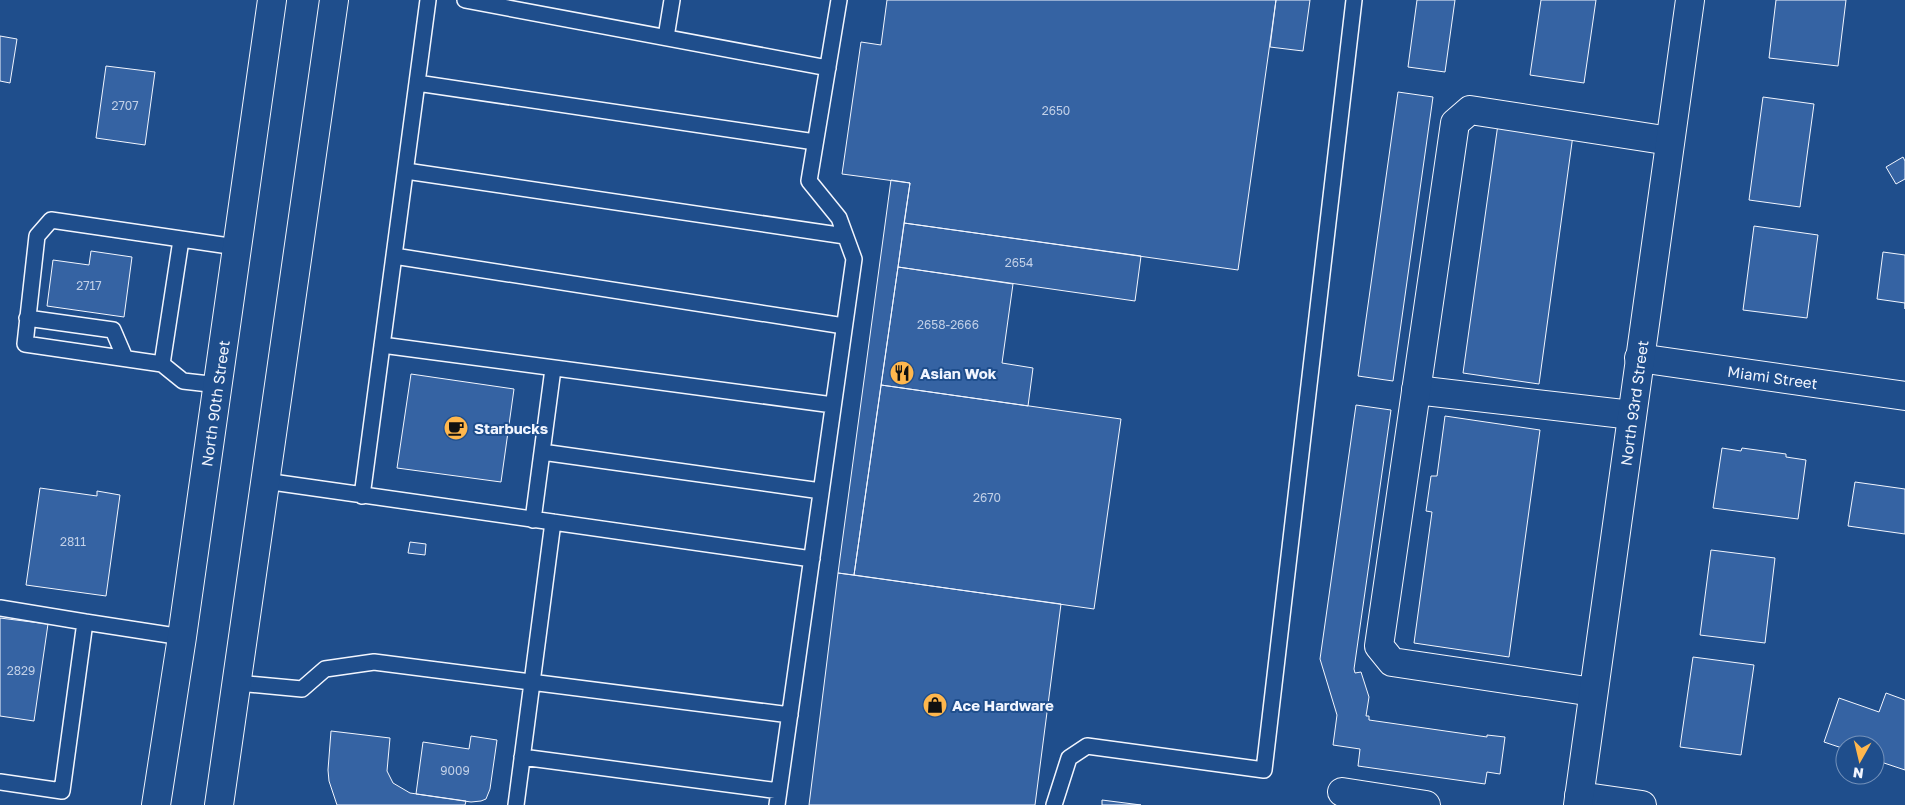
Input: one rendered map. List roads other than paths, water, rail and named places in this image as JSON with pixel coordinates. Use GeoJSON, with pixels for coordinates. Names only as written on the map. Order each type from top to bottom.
{"type":"FeatureCollection","features":[{"type":"Feature","properties":{"kind":"street","name":"North 90th Street"},"geometry":{"type":"LineString","coordinates":[[156,805],[182,637],[272,0]]}},
{"type":"Feature","properties":{"kind":"street"},"geometry":{"type":"LineString","coordinates":[[219,805],[334,0]]}},
{"type":"Feature","properties":{"kind":"street","name":"North 93rd Street"},"geometry":{"type":"LineString","coordinates":[[1578,801],[1690,0]]}},
{"type":"Feature","properties":{"kind":"street"},"geometry":{"type":"LineString","coordinates":[[1593,692],[1392,662],[1379,646],[1455,123],[1470,110],[1670,141]]}},
{"type":"Feature","properties":{"kind":"street","name":"Miami Street"},"geometry":{"type":"LineString","coordinates":[[1639,358],[1905,396]]}},
{"type":"Feature","properties":{"kind":"street"},"geometry":{"type":"LineString","coordinates":[[1416,390],[1632,415]]}},
{"type":"Feature","properties":{"kind":"street"},"geometry":{"type":"LineString","coordinates":[[1342,792],[1426,805]]}},
{"type":"Feature","properties":{"kind":"street"},"geometry":{"type":"LineString","coordinates":[[1578,801],[1642,805]]}},
{"type":"Feature","properties":{"kind":"lane"},"geometry":{"type":"LineString","coordinates":[[362,496],[428,0]]}},
{"type":"Feature","properties":{"kind":"lane"},"geometry":{"type":"LineString","coordinates":[[465,0],[828,68]]}},
{"type":"Feature","properties":{"kind":"lane"},"geometry":{"type":"LineString","coordinates":[[666,37],[672,0]]}},
{"type":"Feature","properties":{"kind":"lane"},"geometry":{"type":"LineString","coordinates":[[522,757],[778,798],[854,259],[840,218],[809,181],[840,0]]}},
{"type":"Feature","properties":{"kind":"lane"},"geometry":{"type":"LineString","coordinates":[[1054,805],[1069,758],[1087,746],[1264,770],[1354,0]]}},
{"type":"Feature","properties":{"kind":"lane"},"geometry":{"type":"LineString","coordinates":[[417,83],[815,142]]}},
{"type":"Feature","properties":{"kind":"lane"},"geometry":{"type":"LineString","coordinates":[[406,171],[845,236]]}},
{"type":"Feature","properties":{"kind":"lane"},"geometry":{"type":"LineString","coordinates":[[218,385],[183,381],[162,364],[25,344],[37,236],[51,220],[236,247]]}},
{"type":"Feature","properties":{"kind":"lane"},"geometry":{"type":"LineString","coordinates":[[162,364],[181,240]]}},
{"type":"Feature","properties":{"kind":"lane"},"geometry":{"type":"LineString","coordinates":[[394,256],[844,326]]}},
{"type":"Feature","properties":{"kind":"lane"},"geometry":{"type":"LineString","coordinates":[[27,318],[113,330],[126,358]]}},
{"type":"Feature","properties":{"kind":"lane"},"geometry":{"type":"LineString","coordinates":[[382,345],[833,405]]}},
{"type":"Feature","properties":{"kind":"lane"},"geometry":{"type":"LineString","coordinates":[[533,520],[553,369]]}},
{"type":"Feature","properties":{"kind":"lane"},"geometry":{"type":"LineString","coordinates":[[542,452],[821,491]]}},
{"type":"Feature","properties":{"kind":"lane"},"geometry":{"type":"LineString","coordinates":[[265,481],[812,559]]}},
{"type":"Feature","properties":{"kind":"lane"},"geometry":{"type":"LineString","coordinates":[[516,805],[553,522]]}},
{"type":"Feature","properties":{"kind":"lane"},"geometry":{"type":"LineString","coordinates":[[0,608],[182,637]]}},
{"type":"Feature","properties":{"kind":"lane"},"geometry":{"type":"LineString","coordinates":[[0,782],[62,791],[85,622]]}},
{"type":"Feature","properties":{"kind":"lane"},"geometry":{"type":"LineString","coordinates":[[237,683],[302,689],[325,669],[374,662],[790,715]]}},
{"type":"Feature","properties":{"kind":"place","name":"Asian Wok"},"geometry":{"type":"Point","coordinates":[902,373]}},
{"type":"Feature","properties":{"kind":"place","name":"Starbucks"},"geometry":{"type":"Point","coordinates":[456,428]}},
{"type":"Feature","properties":{"kind":"place","name":"Ace Hardware"},"geometry":{"type":"Point","coordinates":[935,705]}}]}
